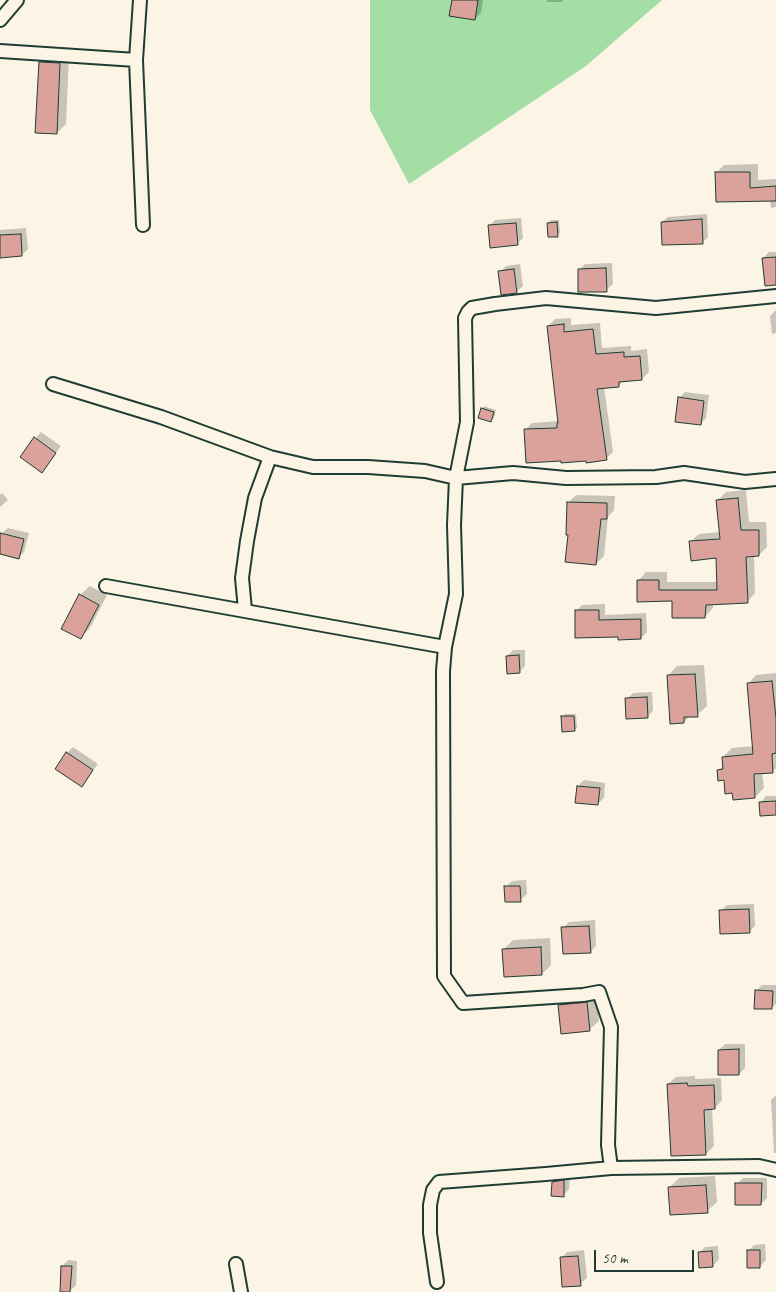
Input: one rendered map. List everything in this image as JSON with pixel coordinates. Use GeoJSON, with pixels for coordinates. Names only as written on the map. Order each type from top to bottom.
{"type":"FeatureCollection","features":[{"type":"Feature","properties":{"kind":"street"},"geometry":{"type":"LineString","coordinates":[[0,20],[17,0]]}},
{"type":"Feature","properties":{"kind":"street"},"geometry":{"type":"LineString","coordinates":[[140,0],[136,60],[143,225]]}},
{"type":"Feature","properties":{"kind":"street"},"geometry":{"type":"LineString","coordinates":[[0,51],[136,60]]}},
{"type":"Feature","properties":{"kind":"street"},"geometry":{"type":"LineString","coordinates":[[611,1168],[608,1144],[611,1027],[599,992],[583,995],[463,1003],[444,976],[443,671],[445,647],[456,594],[454,525],[456,478],[466,422],[465,318],[472,308],[546,298],[656,308],[776,296]]}},
{"type":"Feature","properties":{"kind":"street"},"geometry":{"type":"LineString","coordinates":[[53,384],[161,417],[270,457],[314,467],[424,470],[456,478],[513,473],[566,478],[656,477],[684,473],[745,482],[776,479]]}},
{"type":"Feature","properties":{"kind":"street"},"geometry":{"type":"LineString","coordinates":[[245,610],[242,578],[247,541],[255,498],[270,457]]}},
{"type":"Feature","properties":{"kind":"street"},"geometry":{"type":"LineString","coordinates":[[106,586],[445,647]]}},
{"type":"Feature","properties":{"kind":"street"},"geometry":{"type":"LineString","coordinates":[[437,1282],[430,1233],[430,1205],[433,1190],[439,1182],[611,1168],[759,1166],[776,1170]]}},
{"type":"Feature","properties":{"kind":"street"},"geometry":{"type":"LineString","coordinates":[[236,1264],[241,1292]]}},
{"type":"Feature","properties":{"kind":"green space"},"geometry":{"type":"Polygon","coordinates":[[[370,0],[662,0],[586,66],[409,184],[370,110],[370,0]]]}},
{"type":"Feature","properties":{"kind":"building"},"geometry":{"type":"Polygon","coordinates":[[[452,0],[478,0],[475,20],[449,16],[452,0]]]}},
{"type":"Feature","properties":{"kind":"building"},"geometry":{"type":"Polygon","coordinates":[[[39,62],[60,63],[57,134],[35,133],[39,62]]]}},
{"type":"Feature","properties":{"kind":"building"},"geometry":{"type":"Polygon","coordinates":[[[715,172],[750,172],[750,188],[776,186],[776,201],[716,202],[715,172]]]}},
{"type":"Feature","properties":{"kind":"building"},"geometry":{"type":"Polygon","coordinates":[[[702,219],[703,244],[662,245],[661,222],[702,219]]]}},
{"type":"Feature","properties":{"kind":"building"},"geometry":{"type":"Polygon","coordinates":[[[557,222],[558,237],[548,237],[547,223],[557,222]]]}},
{"type":"Feature","properties":{"kind":"building"},"geometry":{"type":"Polygon","coordinates":[[[516,223],[518,245],[490,248],[488,225],[516,223]]]}},
{"type":"Feature","properties":{"kind":"building"},"geometry":{"type":"Polygon","coordinates":[[[21,234],[22,256],[0,258],[0,235],[21,234]]]}},
{"type":"Feature","properties":{"kind":"building"},"geometry":{"type":"Polygon","coordinates":[[[776,257],[776,285],[765,286],[762,258],[776,257]]]}},
{"type":"Feature","properties":{"kind":"building"},"geometry":{"type":"Polygon","coordinates":[[[606,268],[607,292],[578,292],[578,269],[606,268]]]}},
{"type":"Feature","properties":{"kind":"building"},"geometry":{"type":"Polygon","coordinates":[[[514,269],[517,293],[501,295],[498,271],[514,269]]]}},
{"type":"Feature","properties":{"kind":"building"},"geometry":{"type":"Polygon","coordinates":[[[564,324],[564,332],[593,329],[596,354],[624,352],[624,357],[640,356],[642,380],[619,382],[619,387],[597,389],[607,460],[586,463],[586,461],[561,463],[561,461],[526,463],[524,429],[557,428],[547,326],[564,324]]]}},
{"type":"Feature","properties":{"kind":"building"},"geometry":{"type":"Polygon","coordinates":[[[678,397],[704,401],[701,425],[675,422],[678,397]]]}},
{"type":"Feature","properties":{"kind":"building"},"geometry":{"type":"Polygon","coordinates":[[[481,408],[494,412],[491,422],[478,418],[481,408]]]}},
{"type":"Feature","properties":{"kind":"building"},"geometry":{"type":"Polygon","coordinates":[[[34,437],[56,453],[42,473],[20,457],[34,437]]]}},
{"type":"Feature","properties":{"kind":"building"},"geometry":{"type":"Polygon","coordinates":[[[738,498],[741,530],[759,530],[759,556],[746,557],[748,603],[706,605],[705,618],[672,618],[672,601],[637,602],[637,580],[659,580],[659,590],[717,590],[716,558],[691,561],[689,541],[720,539],[716,500],[738,498]]]}},
{"type":"Feature","properties":{"kind":"building"},"geometry":{"type":"Polygon","coordinates":[[[567,502],[607,503],[607,519],[601,519],[596,565],[565,562],[568,535],[566,535],[567,502]]]}},
{"type":"Feature","properties":{"kind":"building"},"geometry":{"type":"Polygon","coordinates":[[[0,533],[24,539],[19,559],[0,554],[0,533]]]}},
{"type":"Feature","properties":{"kind":"building"},"geometry":{"type":"Polygon","coordinates":[[[79,594],[99,605],[81,639],[61,629],[79,594]]]}},
{"type":"Feature","properties":{"kind":"building"},"geometry":{"type":"Polygon","coordinates":[[[575,610],[599,610],[599,620],[641,619],[641,639],[618,640],[618,637],[575,638],[575,610]]]}},
{"type":"Feature","properties":{"kind":"building"},"geometry":{"type":"Polygon","coordinates":[[[519,655],[520,673],[507,674],[506,656],[519,655]]]}},
{"type":"Feature","properties":{"kind":"building"},"geometry":{"type":"Polygon","coordinates":[[[695,674],[698,717],[684,717],[684,723],[670,724],[667,675],[695,674]]]}},
{"type":"Feature","properties":{"kind":"building"},"geometry":{"type":"Polygon","coordinates":[[[772,681],[776,718],[776,753],[772,754],[773,773],[754,774],[755,798],[733,800],[732,793],[725,794],[724,780],[718,781],[717,770],[723,769],[722,757],[753,754],[747,683],[772,681]]]}},
{"type":"Feature","properties":{"kind":"building"},"geometry":{"type":"Polygon","coordinates":[[[647,697],[648,718],[626,719],[625,698],[647,697]]]}},
{"type":"Feature","properties":{"kind":"building"},"geometry":{"type":"Polygon","coordinates":[[[561,716],[574,716],[575,731],[562,732],[561,716]]]}},
{"type":"Feature","properties":{"kind":"building"},"geometry":{"type":"Polygon","coordinates":[[[66,752],[93,770],[82,787],[55,769],[66,752]]]}},
{"type":"Feature","properties":{"kind":"building"},"geometry":{"type":"Polygon","coordinates":[[[577,786],[600,788],[598,805],[575,803],[577,786]]]}},
{"type":"Feature","properties":{"kind":"building"},"geometry":{"type":"Polygon","coordinates":[[[776,801],[776,815],[760,816],[759,802],[776,801]]]}},
{"type":"Feature","properties":{"kind":"building"},"geometry":{"type":"Polygon","coordinates":[[[504,886],[520,886],[521,902],[505,902],[504,886]]]}},
{"type":"Feature","properties":{"kind":"building"},"geometry":{"type":"Polygon","coordinates":[[[749,909],[750,933],[720,934],[719,910],[749,909]]]}},
{"type":"Feature","properties":{"kind":"building"},"geometry":{"type":"Polygon","coordinates":[[[589,926],[591,953],[563,954],[561,927],[589,926]]]}},
{"type":"Feature","properties":{"kind":"building"},"geometry":{"type":"Polygon","coordinates":[[[541,947],[542,975],[504,977],[502,949],[541,947]]]}},
{"type":"Feature","properties":{"kind":"building"},"geometry":{"type":"Polygon","coordinates":[[[755,990],[773,991],[772,1009],[754,1009],[755,990]]]}},
{"type":"Feature","properties":{"kind":"building"},"geometry":{"type":"Polygon","coordinates":[[[587,1002],[590,1031],[561,1034],[558,1005],[587,1002]]]}},
{"type":"Feature","properties":{"kind":"building"},"geometry":{"type":"Polygon","coordinates":[[[739,1049],[739,1075],[718,1075],[718,1050],[739,1049]]]}},
{"type":"Feature","properties":{"kind":"building"},"geometry":{"type":"Polygon","coordinates":[[[687,1083],[688,1086],[714,1085],[715,1109],[704,1110],[706,1155],[671,1156],[667,1084],[687,1083]]]}},
{"type":"Feature","properties":{"kind":"building"},"geometry":{"type":"Polygon","coordinates":[[[564,1180],[564,1197],[551,1196],[552,1182],[564,1180]]]}},
{"type":"Feature","properties":{"kind":"building"},"geometry":{"type":"Polygon","coordinates":[[[735,1183],[762,1183],[761,1205],[735,1205],[735,1183]]]}},
{"type":"Feature","properties":{"kind":"building"},"geometry":{"type":"Polygon","coordinates":[[[706,1185],[708,1213],[670,1215],[668,1187],[706,1185]]]}},
{"type":"Feature","properties":{"kind":"building"},"geometry":{"type":"Polygon","coordinates":[[[747,1250],[760,1250],[760,1268],[747,1268],[747,1250]]]}},
{"type":"Feature","properties":{"kind":"building"},"geometry":{"type":"Polygon","coordinates":[[[712,1251],[713,1267],[699,1268],[698,1252],[712,1251]]]}},
{"type":"Feature","properties":{"kind":"building"},"geometry":{"type":"Polygon","coordinates":[[[578,1256],[581,1286],[562,1287],[560,1257],[578,1256]]]}},
{"type":"Feature","properties":{"kind":"building"},"geometry":{"type":"Polygon","coordinates":[[[61,1266],[72,1266],[70,1292],[60,1292],[61,1266]]]}}]}
